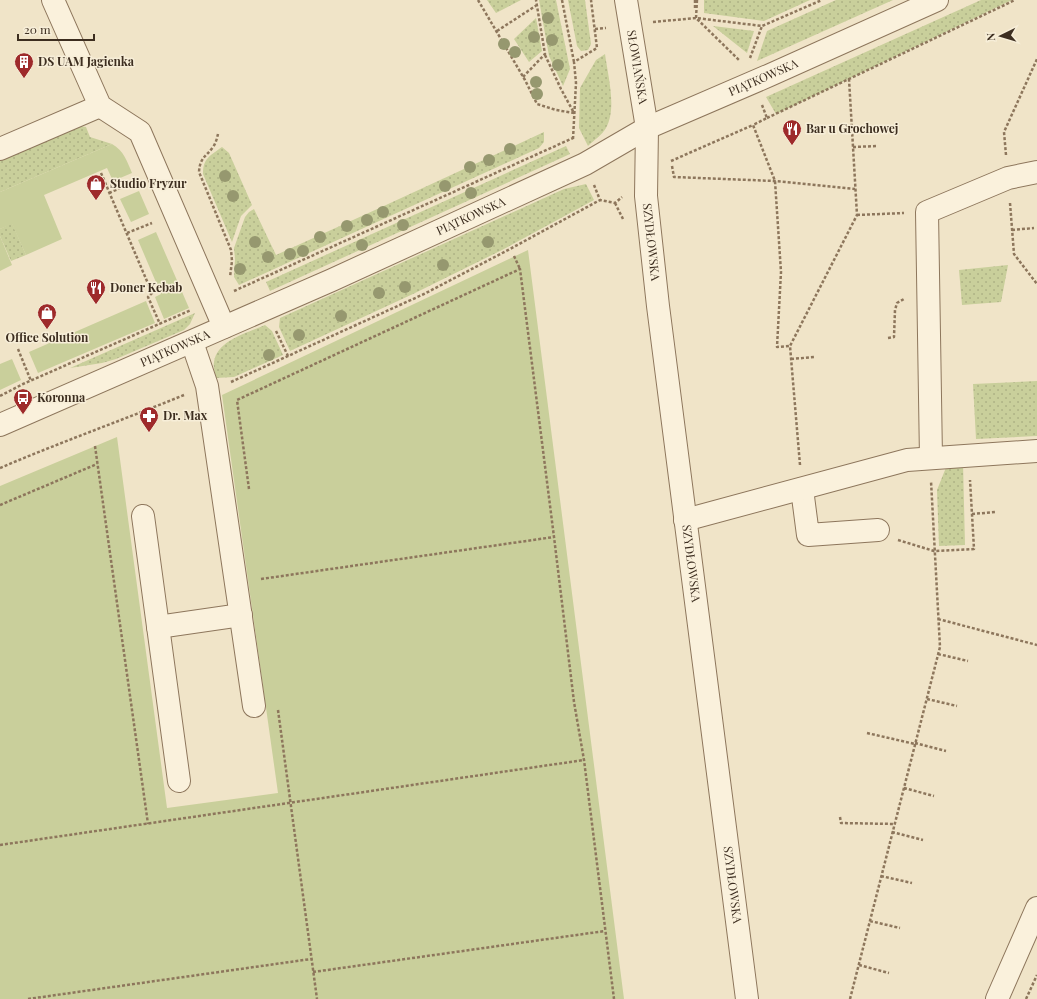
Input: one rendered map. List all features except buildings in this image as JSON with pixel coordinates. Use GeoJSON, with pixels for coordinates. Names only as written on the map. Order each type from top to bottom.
{"type":"FeatureCollection","features":[{"type":"Feature","properties":{"kind":"street"},"geometry":{"type":"LineString","coordinates":[[53,0],[109,112],[140,132],[224,327]]}},
{"type":"Feature","properties":{"kind":"street","name":"PIĄTKOWSKA"},"geometry":{"type":"LineString","coordinates":[[0,425],[192,342],[339,276],[585,164],[647,128],[937,0]]}},
{"type":"Feature","properties":{"kind":"street","name":"SŁOWIAŃSKA"},"geometry":{"type":"LineString","coordinates":[[628,2],[647,128]]}},
{"type":"Feature","properties":{"kind":"street"},"geometry":{"type":"LineString","coordinates":[[0,149],[109,112]]}},
{"type":"Feature","properties":{"kind":"street","name":"SZYDŁOWSKA"},"geometry":{"type":"LineString","coordinates":[[647,128],[646,196],[685,520],[747,999]]}},
{"type":"Feature","properties":{"kind":"street"},"geometry":{"type":"LineString","coordinates":[[931,458],[927,212],[1008,178],[1037,172]]}},
{"type":"Feature","properties":{"kind":"street"},"geometry":{"type":"LineString","coordinates":[[192,342],[207,386],[254,706]]}},
{"type":"Feature","properties":{"kind":"street"},"geometry":{"type":"LineString","coordinates":[[685,520],[906,460],[1037,451]]}},
{"type":"Feature","properties":{"kind":"street"},"geometry":{"type":"LineString","coordinates":[[802,489],[808,535],[878,530]]}},
{"type":"Feature","properties":{"kind":"street"},"geometry":{"type":"LineString","coordinates":[[143,516],[179,781]]}},
{"type":"Feature","properties":{"kind":"street"},"geometry":{"type":"LineString","coordinates":[[158,627],[241,615]]}},
{"type":"Feature","properties":{"kind":"street"},"geometry":{"type":"LineString","coordinates":[[997,999],[1037,908]]}},
{"type":"Feature","properties":{"kind":"path"},"geometry":{"type":"LineString","coordinates":[[478,0],[524,77],[537,104],[556,110],[574,113],[545,54],[536,0]]}},
{"type":"Feature","properties":{"kind":"path"},"geometry":{"type":"LineString","coordinates":[[562,0],[574,62]]}},
{"type":"Feature","properties":{"kind":"path"},"geometry":{"type":"LineString","coordinates":[[591,0],[595,29]]}},
{"type":"Feature","properties":{"kind":"path"},"geometry":{"type":"LineString","coordinates":[[696,0],[696,18],[742,62]]}},
{"type":"Feature","properties":{"kind":"path"},"geometry":{"type":"LineString","coordinates":[[666,20],[696,18],[762,26],[822,0]]}},
{"type":"Feature","properties":{"kind":"path"},"geometry":{"type":"LineString","coordinates":[[855,189],[776,181],[674,178],[672,161],[753,125],[1015,0]]}},
{"type":"Feature","properties":{"kind":"path"},"geometry":{"type":"LineString","coordinates":[[496,31],[537,5]]}},
{"type":"Feature","properties":{"kind":"path"},"geometry":{"type":"LineString","coordinates":[[524,77],[545,54]]}},
{"type":"Feature","properties":{"kind":"path"},"geometry":{"type":"LineString","coordinates":[[1007,162],[1004,132],[1037,59]]}},
{"type":"Feature","properties":{"kind":"path"},"geometry":{"type":"LineString","coordinates":[[802,489],[790,346],[857,215],[849,79]]}},
{"type":"Feature","properties":{"kind":"path"},"geometry":{"type":"LineString","coordinates":[[751,83],[767,118]]}},
{"type":"Feature","properties":{"kind":"path"},"geometry":{"type":"LineString","coordinates":[[753,125],[776,181],[781,272],[777,346],[790,346]]}},
{"type":"Feature","properties":{"kind":"path"},"geometry":{"type":"LineString","coordinates":[[218,134],[214,146],[199,163],[199,172],[231,250],[232,261],[230,278],[233,283]]}},
{"type":"Feature","properties":{"kind":"path"},"geometry":{"type":"LineString","coordinates":[[0,396],[573,138]]}},
{"type":"Feature","properties":{"kind":"path"},"geometry":{"type":"LineString","coordinates":[[853,147],[878,146]]}},
{"type":"Feature","properties":{"kind":"path"},"geometry":{"type":"LineString","coordinates":[[101,173],[152,293],[148,297],[160,324]]}},
{"type":"Feature","properties":{"kind":"path"},"geometry":{"type":"LineString","coordinates":[[109,193],[138,180]]}},
{"type":"Feature","properties":{"kind":"path"},"geometry":{"type":"LineString","coordinates":[[0,468],[207,386],[231,382],[424,294],[510,250],[600,200]]}},
{"type":"Feature","properties":{"kind":"path"},"geometry":{"type":"LineString","coordinates":[[1010,200],[1014,254],[1037,284]]}},
{"type":"Feature","properties":{"kind":"path"},"geometry":{"type":"LineString","coordinates":[[857,215],[927,212]]}},
{"type":"Feature","properties":{"kind":"path"},"geometry":{"type":"LineString","coordinates":[[1012,230],[1034,228]]}},
{"type":"Feature","properties":{"kind":"path"},"geometry":{"type":"LineString","coordinates":[[514,256],[520,269],[574,702],[584,760],[614,999]]}},
{"type":"Feature","properties":{"kind":"path"},"geometry":{"type":"LineString","coordinates":[[237,400],[520,269]]}},
{"type":"Feature","properties":{"kind":"path"},"geometry":{"type":"LineString","coordinates":[[235,286],[237,290]]}},
{"type":"Feature","properties":{"kind":"path"},"geometry":{"type":"LineString","coordinates":[[888,338],[894,337],[895,310],[897,303],[905,299],[929,296]]}},
{"type":"Feature","properties":{"kind":"path"},"geometry":{"type":"LineString","coordinates":[[18,349],[32,381]]}},
{"type":"Feature","properties":{"kind":"path"},"geometry":{"type":"LineString","coordinates":[[791,359],[814,357]]}},
{"type":"Feature","properties":{"kind":"path"},"geometry":{"type":"LineString","coordinates":[[95,446],[148,824]]}},
{"type":"Feature","properties":{"kind":"path"},"geometry":{"type":"LineString","coordinates":[[878,530],[886,536],[934,551],[974,549],[968,455]]}},
{"type":"Feature","properties":{"kind":"path"},"geometry":{"type":"LineString","coordinates":[[850,999],[940,647],[934,551],[931,458]]}},
{"type":"Feature","properties":{"kind":"path"},"geometry":{"type":"LineString","coordinates":[[0,505],[97,464]]}},
{"type":"Feature","properties":{"kind":"path"},"geometry":{"type":"LineString","coordinates":[[972,514],[996,512]]}},
{"type":"Feature","properties":{"kind":"path"},"geometry":{"type":"LineString","coordinates":[[261,579],[554,537]]}},
{"type":"Feature","properties":{"kind":"path"},"geometry":{"type":"LineString","coordinates":[[938,619],[1037,645]]}},
{"type":"Feature","properties":{"kind":"path"},"geometry":{"type":"LineString","coordinates":[[938,654],[968,661]]}},
{"type":"Feature","properties":{"kind":"path"},"geometry":{"type":"LineString","coordinates":[[927,699],[956,706]]}},
{"type":"Feature","properties":{"kind":"path"},"geometry":{"type":"LineString","coordinates":[[867,732],[946,751]]}},
{"type":"Feature","properties":{"kind":"path"},"geometry":{"type":"LineString","coordinates":[[0,845],[584,760]]}},
{"type":"Feature","properties":{"kind":"path"},"geometry":{"type":"LineString","coordinates":[[904,788],[934,796]]}},
{"type":"Feature","properties":{"kind":"path"},"geometry":{"type":"LineString","coordinates":[[840,817],[841,823],[895,824]]}},
{"type":"Feature","properties":{"kind":"path"},"geometry":{"type":"LineString","coordinates":[[892,832],[923,840]]}},
{"type":"Feature","properties":{"kind":"path"},"geometry":{"type":"LineString","coordinates":[[881,876],[912,883]]}},
{"type":"Feature","properties":{"kind":"path"},"geometry":{"type":"LineString","coordinates":[[870,921],[900,928]]}},
{"type":"Feature","properties":{"kind":"path"},"geometry":{"type":"LineString","coordinates":[[313,972],[605,932]]}},
{"type":"Feature","properties":{"kind":"path"},"geometry":{"type":"LineString","coordinates":[[28,999],[312,960]]}},
{"type":"Feature","properties":{"kind":"path"},"geometry":{"type":"LineString","coordinates":[[858,965],[889,973]]}},
{"type":"Feature","properties":{"kind":"path"},"geometry":{"type":"LineString","coordinates":[[1026,999],[1037,975]]}},
{"type":"Feature","properties":{"kind":"green space"},"geometry":{"type":"Polygon","coordinates":[[[487,0],[521,0],[496,13],[487,0]]]}},
{"type":"Feature","properties":{"kind":"green space"},"geometry":{"type":"Polygon","coordinates":[[[539,0],[556,0],[570,69],[563,86],[549,56],[539,0]]]}},
{"type":"Feature","properties":{"kind":"green space"},"geometry":{"type":"Polygon","coordinates":[[[568,0],[585,0],[591,44],[588,50],[581,51],[577,46],[568,0]]]}},
{"type":"Feature","properties":{"kind":"green space"},"geometry":{"type":"Polygon","coordinates":[[[704,0],[810,0],[764,21],[704,13],[704,0]]]}},
{"type":"Feature","properties":{"kind":"green space"},"geometry":{"type":"Polygon","coordinates":[[[836,0],[893,0],[757,61],[767,31],[836,0]]]}},
{"type":"Feature","properties":{"kind":"green space"},"geometry":{"type":"Polygon","coordinates":[[[981,0],[1012,0],[776,114],[766,97],[981,0]]]}},
{"type":"Feature","properties":{"kind":"green space"},"geometry":{"type":"Polygon","coordinates":[[[536,18],[542,51],[529,62],[514,39],[536,18]]]}},
{"type":"Feature","properties":{"kind":"green space"},"geometry":{"type":"Polygon","coordinates":[[[713,26],[754,31],[747,53],[713,26]]]}},
{"type":"Feature","properties":{"kind":"green space"},"geometry":{"type":"Polygon","coordinates":[[[605,54],[611,92],[611,112],[604,131],[588,146],[579,128],[580,88],[596,60],[605,54]]]}},
{"type":"Feature","properties":{"kind":"green space"},"geometry":{"type":"Polygon","coordinates":[[[79,126],[86,127],[90,137],[112,144],[0,192],[0,158],[79,126]]]}},
{"type":"Feature","properties":{"kind":"green space"},"geometry":{"type":"Polygon","coordinates":[[[544,132],[544,142],[539,148],[239,285],[234,277],[234,248],[245,217],[254,209],[276,255],[544,132]]]}},
{"type":"Feature","properties":{"kind":"green space"},"geometry":{"type":"Polygon","coordinates":[[[112,144],[127,160],[132,173],[113,181],[107,168],[44,195],[62,239],[26,255],[12,224],[0,229],[0,192],[112,144]]]}},
{"type":"Feature","properties":{"kind":"green space"},"geometry":{"type":"Polygon","coordinates":[[[566,146],[570,154],[270,291],[266,282],[566,146]]]}},
{"type":"Feature","properties":{"kind":"green space"},"geometry":{"type":"Polygon","coordinates":[[[222,147],[229,153],[252,205],[241,216],[232,242],[203,174],[204,164],[208,158],[222,147]]]}},
{"type":"Feature","properties":{"kind":"green space"},"geometry":{"type":"Polygon","coordinates":[[[586,184],[594,200],[502,250],[413,294],[290,351],[279,327],[280,318],[564,189],[586,184]]]}},
{"type":"Feature","properties":{"kind":"green space"},"geometry":{"type":"Polygon","coordinates":[[[139,191],[149,214],[131,222],[120,199],[139,191]]]}},
{"type":"Feature","properties":{"kind":"green space"},"geometry":{"type":"Polygon","coordinates":[[[12,223],[26,255],[11,261],[0,236],[0,229],[12,223]]]}},
{"type":"Feature","properties":{"kind":"green space"},"geometry":{"type":"Polygon","coordinates":[[[156,232],[189,308],[164,319],[155,297],[161,294],[138,240],[156,232]]]}},
{"type":"Feature","properties":{"kind":"green space"},"geometry":{"type":"Polygon","coordinates":[[[0,236],[12,265],[0,271],[0,236]]]}},
{"type":"Feature","properties":{"kind":"green space"},"geometry":{"type":"Polygon","coordinates":[[[528,250],[624,999],[0,999],[0,486],[117,437],[167,808],[278,793],[222,395],[528,250]]]}},
{"type":"Feature","properties":{"kind":"green space"},"geometry":{"type":"Polygon","coordinates":[[[1008,265],[1001,302],[962,305],[959,270],[1008,265]]]}},
{"type":"Feature","properties":{"kind":"green space"},"geometry":{"type":"Polygon","coordinates":[[[146,301],[155,323],[38,373],[29,352],[146,301]]]}},
{"type":"Feature","properties":{"kind":"green space"},"geometry":{"type":"Polygon","coordinates":[[[195,313],[190,324],[184,330],[116,359],[102,363],[70,368],[195,313]]]}},
{"type":"Feature","properties":{"kind":"green space"},"geometry":{"type":"Polygon","coordinates":[[[265,325],[272,331],[283,355],[234,377],[216,378],[214,362],[216,354],[221,348],[234,338],[265,325]]]}},
{"type":"Feature","properties":{"kind":"green space"},"geometry":{"type":"Polygon","coordinates":[[[12,359],[21,380],[0,390],[0,364],[12,359]]]}},
{"type":"Feature","properties":{"kind":"green space"},"geometry":{"type":"Polygon","coordinates":[[[1037,381],[1037,436],[976,439],[973,384],[1037,381]]]}},
{"type":"Feature","properties":{"kind":"green space"},"geometry":{"type":"Polygon","coordinates":[[[963,463],[965,545],[939,546],[937,490],[947,465],[963,463]]]}},
{"type":"Feature","properties":{"kind":"place","name":"DS UAM Jagienka"},"geometry":{"type":"Point","coordinates":[24,79]}},
{"type":"Feature","properties":{"kind":"place","name":"Bar u Grochowej"},"geometry":{"type":"Point","coordinates":[792,146]}},
{"type":"Feature","properties":{"kind":"place","name":"Studio Fryzur"},"geometry":{"type":"Point","coordinates":[96,201]}},
{"type":"Feature","properties":{"kind":"place","name":"Doner Kebab"},"geometry":{"type":"Point","coordinates":[96,305]}},
{"type":"Feature","properties":{"kind":"place","name":"Office Solution"},"geometry":{"type":"Point","coordinates":[47,330]}},
{"type":"Feature","properties":{"kind":"place","name":"Koronna"},"geometry":{"type":"Point","coordinates":[23,415]}},
{"type":"Feature","properties":{"kind":"place","name":"Dr. Max"},"geometry":{"type":"Point","coordinates":[149,433]}}]}
